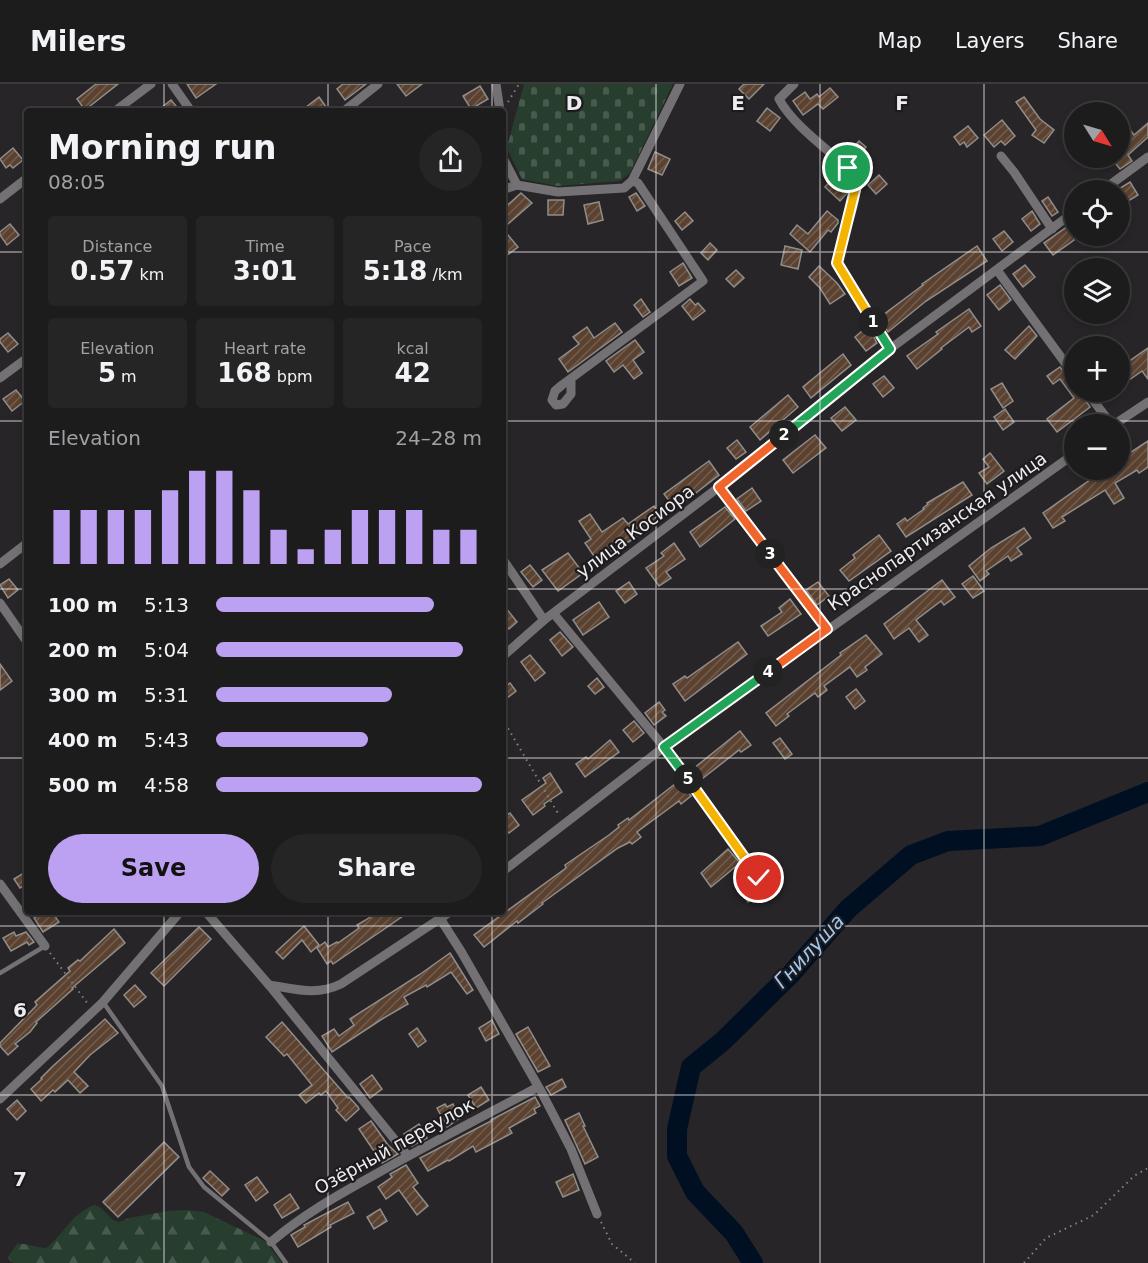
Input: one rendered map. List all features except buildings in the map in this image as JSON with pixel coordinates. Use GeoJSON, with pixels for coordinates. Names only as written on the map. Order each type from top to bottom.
{"type":"FeatureCollection","features":[{"type":"Feature","properties":{"kind":"street"},"geometry":{"type":"LineString","coordinates":[[119,108],[150,84]]}},
{"type":"Feature","properties":{"kind":"street"},"geometry":{"type":"LineString","coordinates":[[172,84],[189,108]]}},
{"type":"Feature","properties":{"kind":"street"},"geometry":{"type":"LineString","coordinates":[[348,108],[378,84]]}},
{"type":"Feature","properties":{"kind":"street"},"geometry":{"type":"LineString","coordinates":[[496,84],[500,108]]}},
{"type":"Feature","properties":{"kind":"street"},"geometry":{"type":"LineString","coordinates":[[506,189],[517,185],[558,192],[624,188],[632,181],[680,84]]}},
{"type":"Feature","properties":{"kind":"street"},"geometry":{"type":"LineString","coordinates":[[794,84],[779,99],[786,110],[848,168],[854,177],[856,186],[852,209],[837,263],[890,349]]}},
{"type":"Feature","properties":{"kind":"street"},"geometry":{"type":"LineString","coordinates":[[1001,156],[1052,229]]}},
{"type":"Feature","properties":{"kind":"street"},"geometry":{"type":"LineString","coordinates":[[1117,180],[1148,157]]}},
{"type":"Feature","properties":{"kind":"street"},"geometry":{"type":"LineString","coordinates":[[506,164],[517,185]]}},
{"type":"Feature","properties":{"kind":"street"},"geometry":{"type":"LineString","coordinates":[[0,199],[24,180]]}},
{"type":"Feature","properties":{"kind":"street"},"geometry":{"type":"LineString","coordinates":[[567,382],[703,281],[638,183],[632,181]]}},
{"type":"Feature","properties":{"kind":"street","name":"улица Косиора"},"geometry":{"type":"LineString","coordinates":[[506,653],[544,620],[719,487],[890,349],[1064,220]]}},
{"type":"Feature","properties":{"kind":"street"},"geometry":{"type":"LineString","coordinates":[[997,270],[1064,361]]}},
{"type":"Feature","properties":{"kind":"street"},"geometry":{"type":"LineString","coordinates":[[0,378],[24,360]]}},
{"type":"Feature","properties":{"kind":"street"},"geometry":{"type":"LineString","coordinates":[[1094,402],[1105,414]]}},
{"type":"Feature","properties":{"kind":"street"},"geometry":{"type":"LineString","coordinates":[[1129,414],[1148,402]]}},
{"type":"Feature","properties":{"kind":"street","name":"Краснопартизанская улица"},"geometry":{"type":"LineString","coordinates":[[506,869],[565,826],[664,747],[1064,461]]}},
{"type":"Feature","properties":{"kind":"street"},"geometry":{"type":"LineString","coordinates":[[719,487],[827,629]]}},
{"type":"Feature","properties":{"kind":"street"},"geometry":{"type":"LineString","coordinates":[[0,564],[24,545]]}},
{"type":"Feature","properties":{"kind":"street"},"geometry":{"type":"LineString","coordinates":[[506,564],[544,620]]}},
{"type":"Feature","properties":{"kind":"street"},"geometry":{"type":"LineString","coordinates":[[0,603],[24,638]]}},
{"type":"Feature","properties":{"kind":"street"},"geometry":{"type":"LineString","coordinates":[[554,614],[664,747],[759,878]]}},
{"type":"Feature","properties":{"kind":"street"},"geometry":{"type":"LineString","coordinates":[[0,884],[45,946]]}},
{"type":"Feature","properties":{"kind":"street"},"geometry":{"type":"LineString","coordinates":[[0,1099],[103,1002],[177,915]]}},
{"type":"Feature","properties":{"kind":"street"},"geometry":{"type":"LineString","coordinates":[[209,915],[269,984],[408,1156]]}},
{"type":"Feature","properties":{"kind":"street"},"geometry":{"type":"LineString","coordinates":[[269,984],[307,991],[329,990],[438,915],[538,1087],[571,1149],[597,1214]]}},
{"type":"Feature","properties":{"kind":"street","name":"Озёрный переулок"},"geometry":{"type":"LineString","coordinates":[[272,1242],[304,1215],[408,1156],[538,1087]]}},
{"type":"Feature","properties":{"kind":"lane"},"geometry":{"type":"LineString","coordinates":[[0,973],[45,946]]}},
{"type":"Feature","properties":{"kind":"lane"},"geometry":{"type":"LineString","coordinates":[[103,1002],[162,1086],[189,1167],[204,1187],[272,1242],[286,1263]]}},
{"type":"Feature","properties":{"kind":"path"},"geometry":{"type":"LineString","coordinates":[[507,103],[519,84]]}},
{"type":"Feature","properties":{"kind":"path"},"geometry":{"type":"LineString","coordinates":[[506,725],[565,826]]}},
{"type":"Feature","properties":{"kind":"path"},"geometry":{"type":"LineString","coordinates":[[45,946],[93,1011]]}},
{"type":"Feature","properties":{"kind":"path"},"geometry":{"type":"LineString","coordinates":[[1024,1263],[1047,1238],[1094,1215],[1134,1176],[1148,1168]]}},
{"type":"Feature","properties":{"kind":"path"},"geometry":{"type":"LineString","coordinates":[[597,1214],[612,1244],[635,1263]]}},
{"type":"Feature","properties":{"kind":"green space"},"geometry":{"type":"Polygon","coordinates":[[[524,84],[673,84],[630,173],[620,181],[557,186],[522,179],[508,151],[508,143],[524,84]]]}},
{"type":"Feature","properties":{"kind":"green space"},"geometry":{"type":"Polygon","coordinates":[[[95,1205],[113,1220],[119,1222],[168,1211],[204,1212],[265,1241],[282,1263],[14,1263],[10,1261],[8,1257],[17,1244],[46,1248],[81,1212],[95,1205]]]}},
{"type":"Feature","properties":{"kind":"waterway","name":"Гнилуша"},"geometry":{"type":"LineString","coordinates":[[753,1263],[734,1233],[695,1192],[677,1156],[677,1129],[691,1067],[723,1041],[791,974],[848,909],[911,855],[948,841],[1040,836],[1148,792]]}},
{"type":"Feature","properties":{"kind":"route"},"geometry":{"type":"LineString","coordinates":[[759,878],[664,747],[827,629],[719,487],[890,349],[837,263],[856,186],[854,177],[848,168]]}}]}
